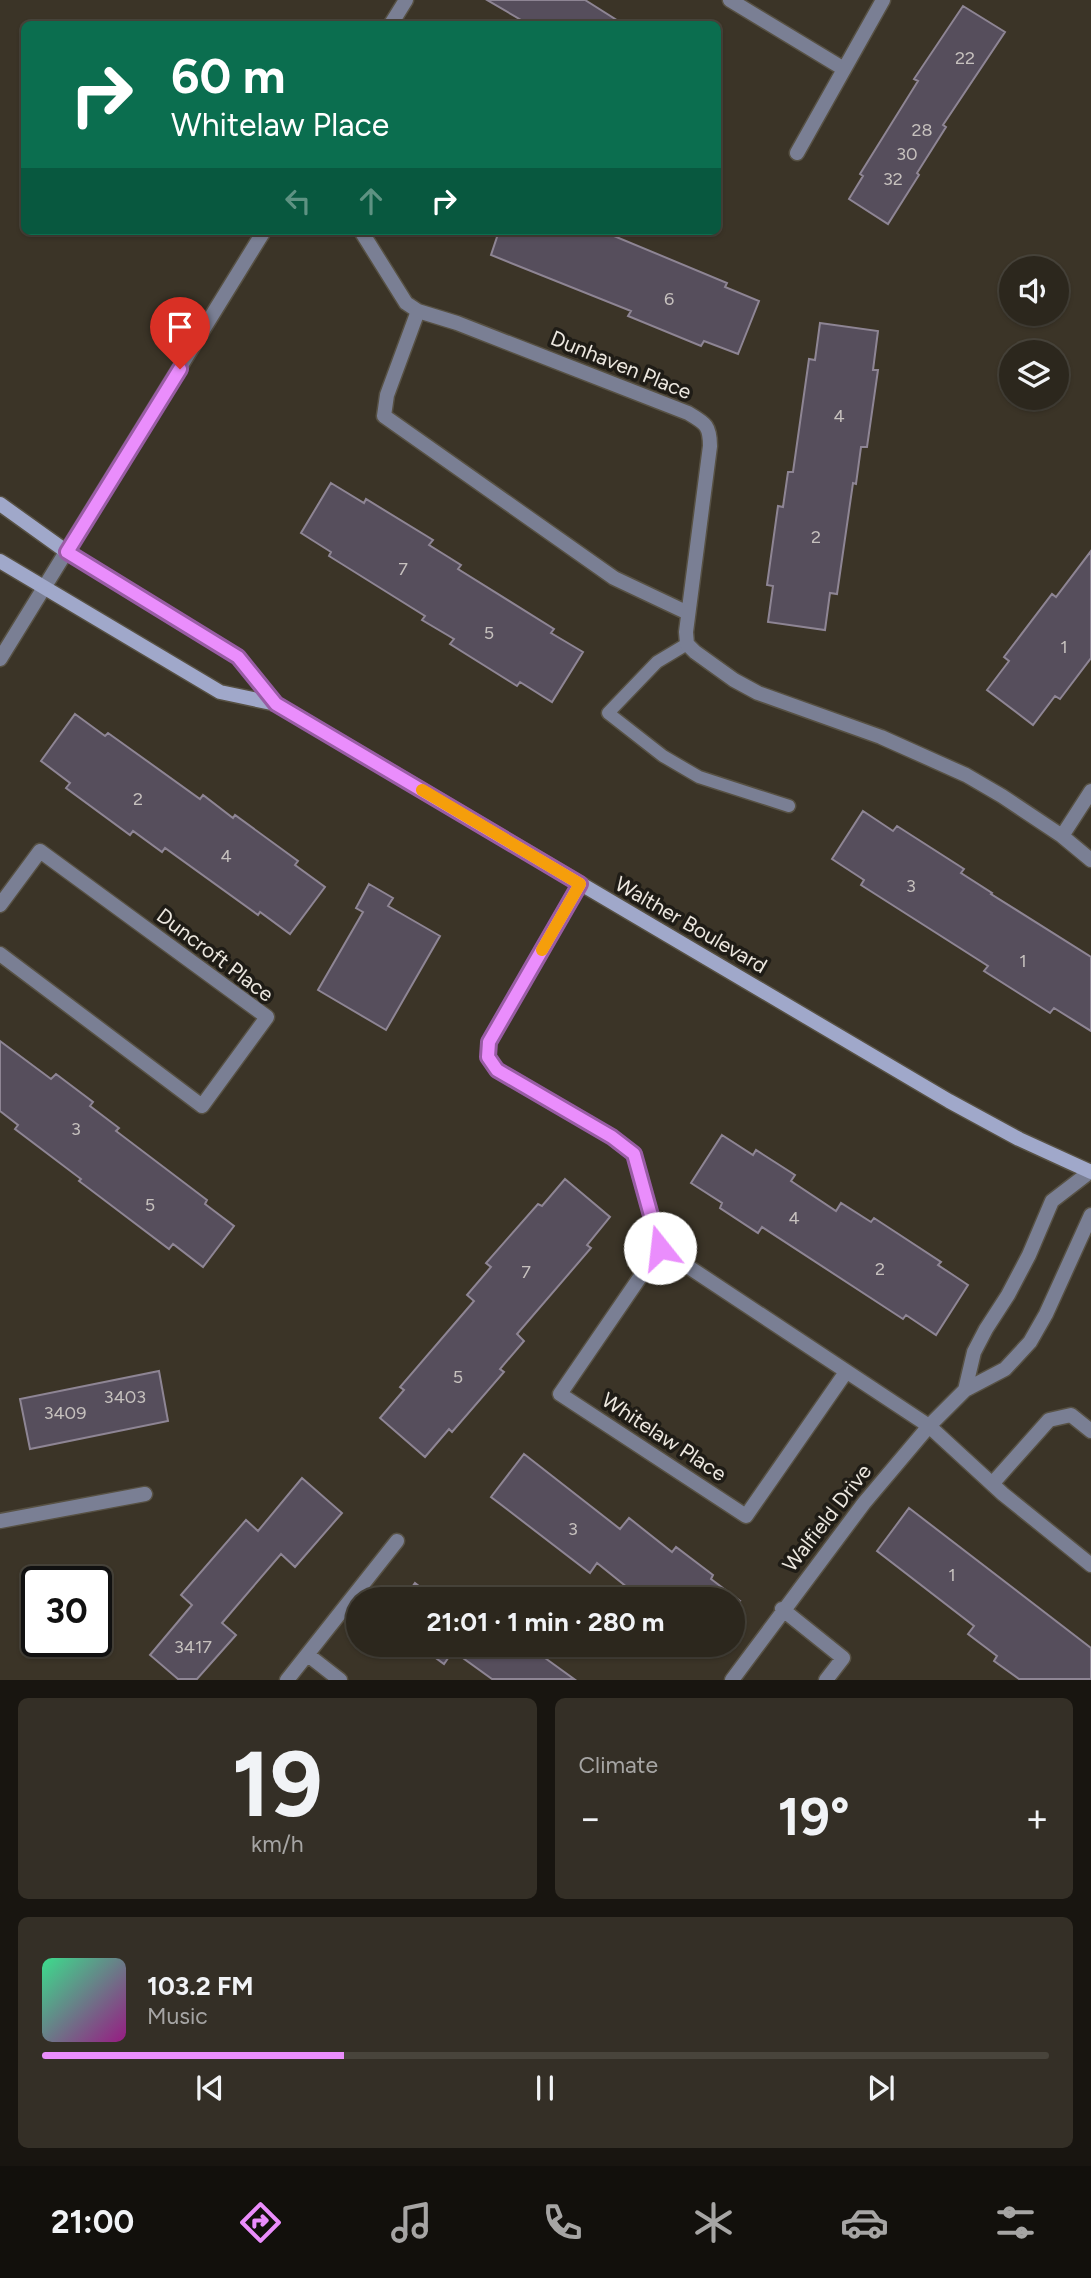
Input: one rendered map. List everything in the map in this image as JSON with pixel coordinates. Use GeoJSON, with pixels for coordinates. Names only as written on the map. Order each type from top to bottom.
{"type":"FeatureCollection","features":[{"type":"Feature","properties":{"kind":"main road","name":"Walther Boulevard"},"geometry":{"type":"LineString","coordinates":[[0,504],[67,552],[238,657],[276,704]]}},
{"type":"Feature","properties":{"kind":"main road","name":"Walther Boulevard"},"geometry":{"type":"LineString","coordinates":[[0,561],[219,692],[276,704],[949,1101],[1019,1139],[1091,1172]]}},
{"type":"Feature","properties":{"kind":"street"},"geometry":{"type":"LineString","coordinates":[[393,21],[406,0]]}},
{"type":"Feature","properties":{"kind":"street"},"geometry":{"type":"LineString","coordinates":[[730,0],[844,69]]}},
{"type":"Feature","properties":{"kind":"street"},"geometry":{"type":"LineString","coordinates":[[797,153],[883,0]]}},
{"type":"Feature","properties":{"kind":"street"},"geometry":{"type":"LineString","coordinates":[[0,659],[262,235]]}},
{"type":"Feature","properties":{"kind":"street","name":"Dunhaven Place"},"geometry":{"type":"LineString","coordinates":[[364,235],[406,303],[418,311],[482,333],[688,413],[704,422],[710,436],[710,446],[688,612],[687,644]]}},
{"type":"Feature","properties":{"kind":"street"},"geometry":{"type":"LineString","coordinates":[[418,311],[387,395],[384,416],[614,578],[688,612]]}},
{"type":"Feature","properties":{"kind":"street"},"geometry":{"type":"LineString","coordinates":[[687,644],[719,671],[746,687],[881,737],[966,775],[1062,836],[1091,860]]}},
{"type":"Feature","properties":{"kind":"street"},"geometry":{"type":"LineString","coordinates":[[1062,836],[1091,791]]}},
{"type":"Feature","properties":{"kind":"street","name":"Duncroft Place"},"geometry":{"type":"LineString","coordinates":[[0,905],[40,850],[267,1017],[202,1106],[0,954]]}},
{"type":"Feature","properties":{"kind":"street"},"geometry":{"type":"LineString","coordinates":[[580,884],[489,1042],[488,1057],[497,1070],[612,1137],[634,1154],[660,1248],[929,1426],[992,1484],[1091,1565]]}},
{"type":"Feature","properties":{"kind":"street"},"geometry":{"type":"LineString","coordinates":[[965,1390],[974,1352],[1009,1295],[1052,1201],[1091,1172]]}},
{"type":"Feature","properties":{"kind":"street","name":"Walfield Drive"},"geometry":{"type":"LineString","coordinates":[[732,1679],[863,1503],[929,1426],[965,1390],[1005,1369],[1030,1342],[1046,1314],[1091,1215]]}},
{"type":"Feature","properties":{"kind":"street","name":"Whitelaw Place"},"geometry":{"type":"LineString","coordinates":[[660,1248],[560,1394],[746,1516],[846,1372]]}},
{"type":"Feature","properties":{"kind":"street"},"geometry":{"type":"LineString","coordinates":[[992,1484],[1049,1420],[1071,1415],[1091,1432]]}},
{"type":"Feature","properties":{"kind":"street"},"geometry":{"type":"LineString","coordinates":[[0,1521],[145,1494]]}},
{"type":"Feature","properties":{"kind":"street"},"geometry":{"type":"LineString","coordinates":[[287,1679],[397,1541]]}},
{"type":"Feature","properties":{"kind":"street"},"geometry":{"type":"LineString","coordinates":[[782,1609],[843,1658],[827,1679]]}},
{"type":"Feature","properties":{"kind":"street"},"geometry":{"type":"LineString","coordinates":[[308,1655],[340,1679]]}},
{"type":"Feature","properties":{"kind":"lane"},"geometry":{"type":"LineString","coordinates":[[687,644],[657,662],[608,713],[663,756],[699,778],[789,806]]}},
{"type":"Feature","properties":{"kind":"building"},"geometry":{"type":"Polygon","coordinates":[[[487,0],[585,0],[618,21],[523,21],[487,0]]]}},
{"type":"Feature","properties":{"kind":"building"},"geometry":{"type":"Polygon","coordinates":[[[963,6],[1005,32],[943,125],[946,127],[888,224],[849,199],[863,176],[860,174],[918,81],[914,79],[963,6]]]}},
{"type":"Feature","properties":{"kind":"building"},"geometry":{"type":"Polygon","coordinates":[[[498,235],[612,235],[727,283],[725,287],[759,301],[738,354],[704,341],[701,346],[628,316],[631,311],[491,255],[498,235]]]}},
{"type":"Feature","properties":{"kind":"building"},"geometry":{"type":"Polygon","coordinates":[[[820,323],[878,331],[873,370],[878,370],[867,447],[861,447],[837,594],[830,593],[825,630],[768,622],[773,586],[767,585],[778,506],[783,507],[788,472],[793,472],[809,359],[815,360],[820,323]]]}},
{"type":"Feature","properties":{"kind":"building"},"geometry":{"type":"Polygon","coordinates":[[[331,483],[364,503],[366,499],[433,540],[429,545],[461,565],[458,569],[554,629],[551,633],[583,652],[552,702],[520,682],[517,686],[450,644],[454,639],[422,620],[425,616],[329,556],[331,552],[301,533],[331,483]]]}},
{"type":"Feature","properties":{"kind":"building"},"geometry":{"type":"Polygon","coordinates":[[[1091,551],[1091,658],[1060,699],[1055,696],[1033,725],[987,690],[1009,661],[1004,657],[1052,594],[1056,597],[1091,551]]]}},
{"type":"Feature","properties":{"kind":"building"},"geometry":{"type":"Polygon","coordinates":[[[75,714],[105,736],[108,733],[200,799],[203,795],[233,818],[235,815],[298,861],[295,865],[325,887],[290,934],[260,912],[258,915],[165,848],[162,852],[133,831],[130,835],[66,788],[70,783],[41,761],[75,714]]]}},
{"type":"Feature","properties":{"kind":"building"},"geometry":{"type":"Polygon","coordinates":[[[863,811],[893,831],[897,826],[964,869],[961,873],[991,894],[1091,957],[1091,1031],[1054,1008],[1050,1013],[984,971],[988,966],[861,885],[864,880],[832,859],[863,811]]]}},
{"type":"Feature","properties":{"kind":"building"},"geometry":{"type":"Polygon","coordinates":[[[369,884],[393,898],[388,906],[440,936],[386,1030],[318,990],[363,912],[356,908],[369,884]]]}},
{"type":"Feature","properties":{"kind":"building"},"geometry":{"type":"Polygon","coordinates":[[[0,1041],[51,1079],[56,1074],[93,1102],[90,1106],[119,1128],[116,1131],[207,1200],[205,1204],[234,1226],[203,1267],[173,1244],[169,1249],[15,1129],[18,1125],[0,1111],[0,1041]]]}},
{"type":"Feature","properties":{"kind":"building"},"geometry":{"type":"Polygon","coordinates":[[[722,1135],[753,1155],[756,1150],[795,1175],[791,1181],[836,1211],[841,1203],[871,1222],[874,1218],[941,1262],[938,1265],[968,1285],[936,1335],[906,1315],[903,1319],[762,1227],[758,1233],[720,1208],[722,1203],[691,1183],[722,1135]]]}},
{"type":"Feature","properties":{"kind":"building"},"geometry":{"type":"Polygon","coordinates":[[[565,1179],[610,1217],[587,1245],[591,1248],[517,1334],[524,1341],[500,1369],[504,1372],[452,1432],[449,1429],[425,1457],[380,1418],[404,1390],[400,1387],[474,1301],[467,1295],[491,1267],[486,1263],[538,1204],[542,1206],[565,1179]]]}},
{"type":"Feature","properties":{"kind":"building"},"geometry":{"type":"Polygon","coordinates":[[[159,1371],[168,1421],[30,1449],[20,1399],[159,1371]]]}},
{"type":"Feature","properties":{"kind":"building"},"geometry":{"type":"Polygon","coordinates":[[[524,1454],[620,1529],[629,1518],[672,1552],[676,1547],[713,1575],[711,1579],[722,1587],[627,1587],[597,1563],[590,1573],[491,1497],[524,1454]]]}},
{"type":"Feature","properties":{"kind":"building"},"geometry":{"type":"Polygon","coordinates":[[[302,1478],[342,1513],[295,1567],[281,1554],[222,1623],[236,1635],[197,1679],[178,1679],[150,1655],[192,1605],[181,1595],[246,1520],[258,1531],[302,1478]]]}},
{"type":"Feature","properties":{"kind":"building"},"geometry":{"type":"Polygon","coordinates":[[[909,1508],[1091,1648],[1091,1679],[1019,1679],[994,1661],[997,1656],[968,1634],[974,1626],[877,1551],[909,1508]]]}},
{"type":"Feature","properties":{"kind":"building"},"geometry":{"type":"Polygon","coordinates":[[[434,1657],[449,1657],[444,1664],[434,1657]]]}},
{"type":"Feature","properties":{"kind":"building"},"geometry":{"type":"Polygon","coordinates":[[[461,1657],[544,1657],[574,1679],[492,1679],[461,1657]]]}},
{"type":"Feature","properties":{"kind":"slow traffic"},"geometry":{"type":"LineString","coordinates":[[422,790],[580,884],[542,950]]}},
{"type":"Feature","properties":{"kind":"route"},"geometry":{"type":"LineString","coordinates":[[180,369],[67,552],[238,657],[276,704],[580,884],[489,1042],[488,1057],[497,1070],[612,1137],[634,1154],[660,1248]]}}]}
